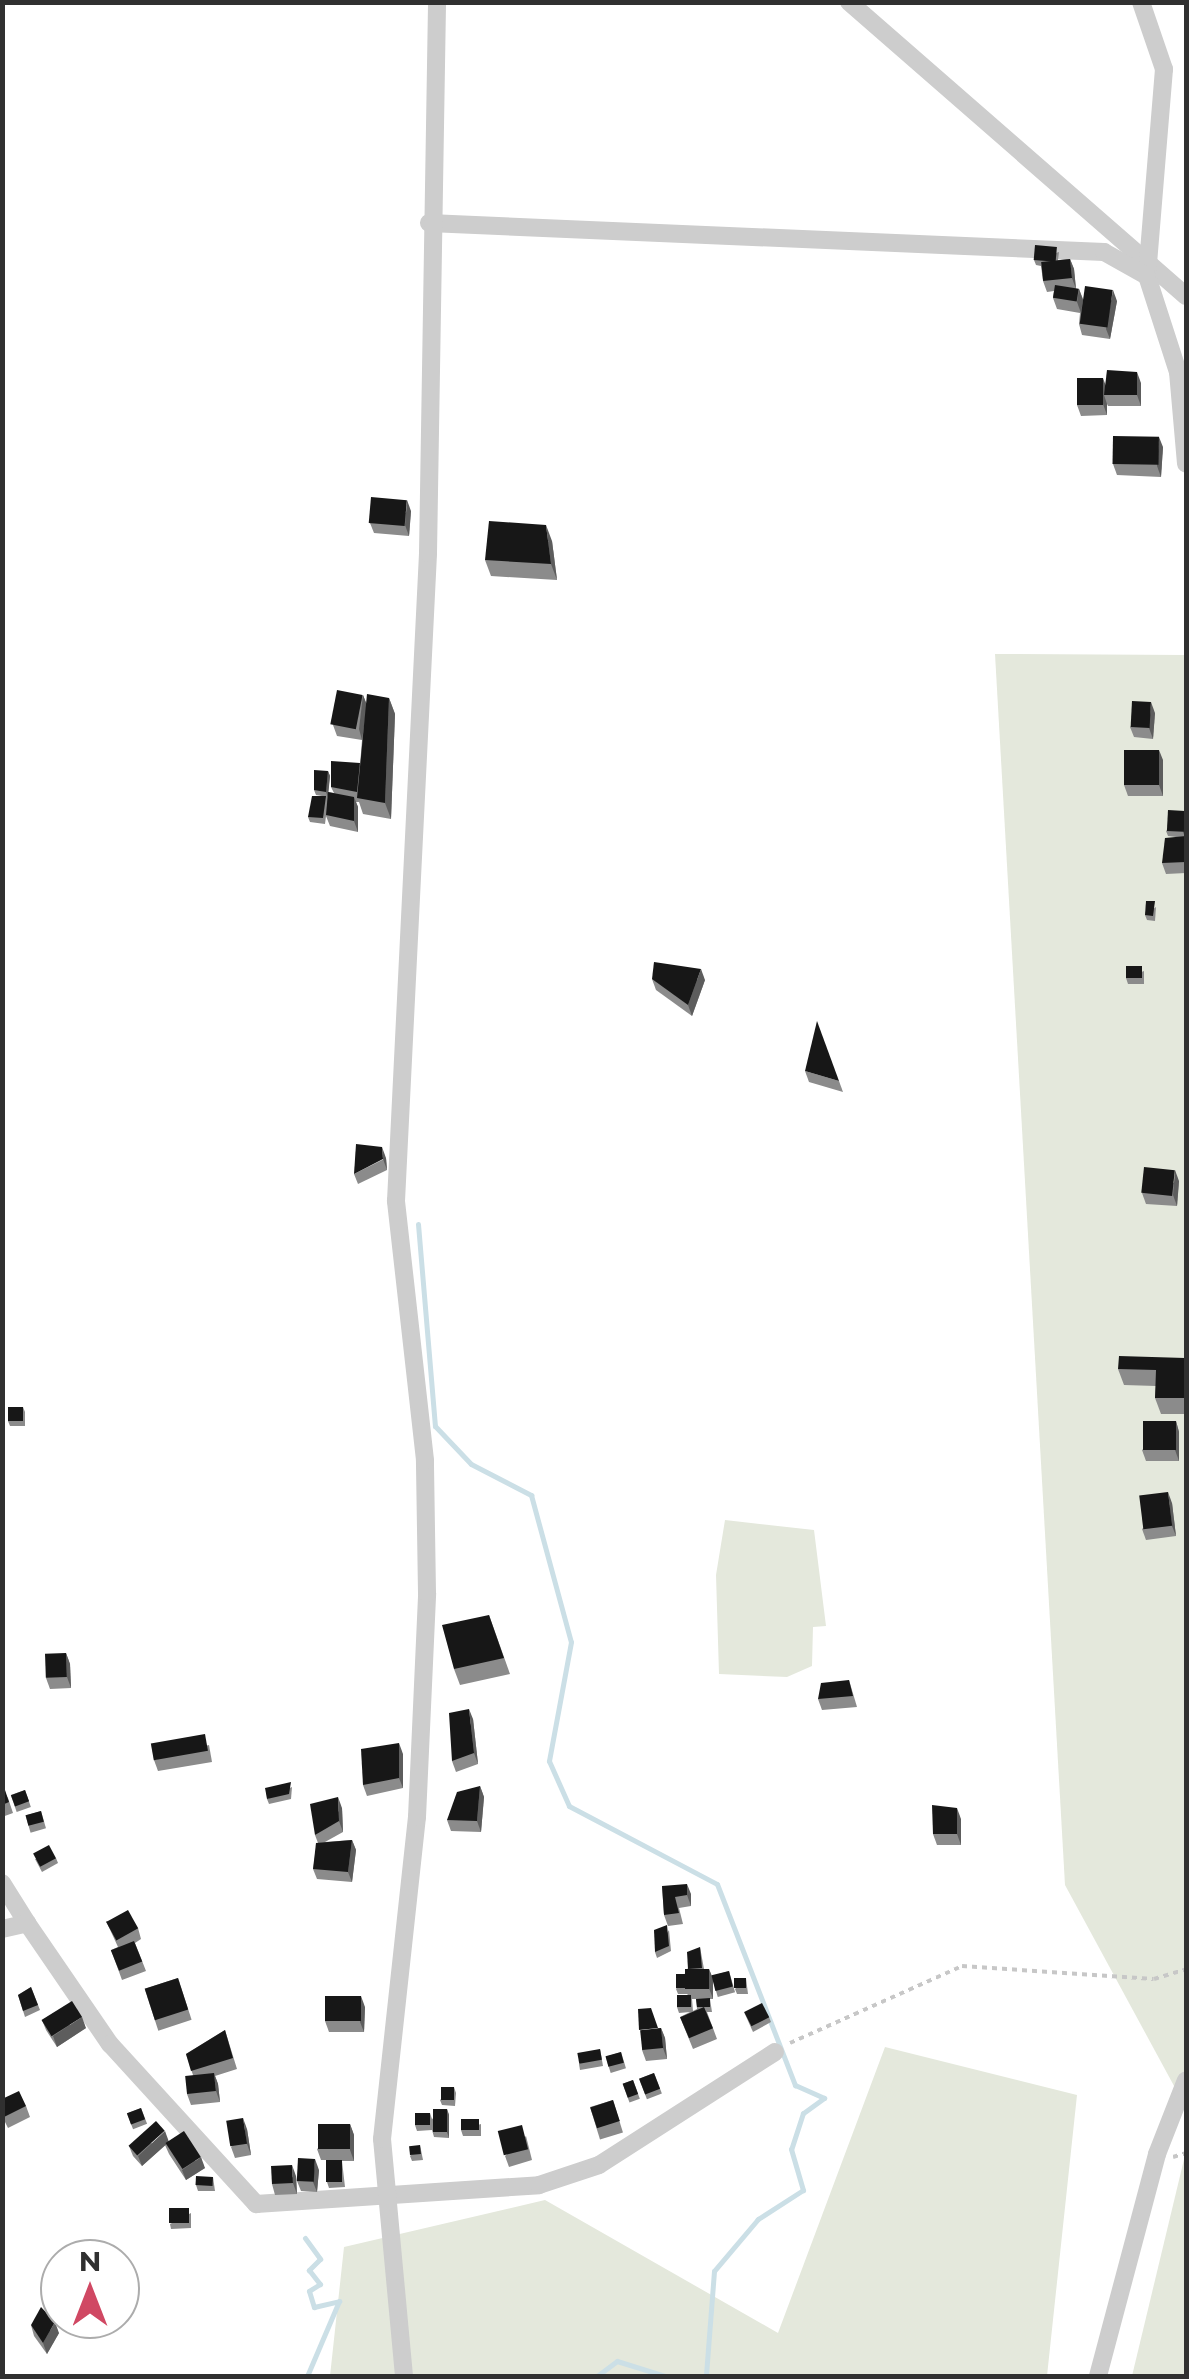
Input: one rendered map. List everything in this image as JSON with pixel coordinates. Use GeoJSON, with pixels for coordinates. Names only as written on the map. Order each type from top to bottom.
{"type":"FeatureCollection","features":[{"type":"Feature","properties":{"kind":"street"},"geometry":{"type":"LineString","coordinates":[[404,2376],[385,2196],[383,2102],[417,1818],[427,1593],[426,1460],[396,1201],[428,553],[429,224],[437,2]]}},
{"type":"Feature","properties":{"kind":"street"},"geometry":{"type":"LineString","coordinates":[[849,2],[1147,269],[1186,296]]}},
{"type":"Feature","properties":{"kind":"street"},"geometry":{"type":"LineString","coordinates":[[1141,2],[1164,70],[1147,269],[1178,372],[1186,464]]}},
{"type":"Feature","properties":{"kind":"street"},"geometry":{"type":"LineString","coordinates":[[429,224],[1104,252],[1147,269]]}},
{"type":"Feature","properties":{"kind":"street"},"geometry":{"type":"LineString","coordinates":[[2,1883],[110,2044],[256,2204],[539,2185],[600,2165],[775,2052]]}},
{"type":"Feature","properties":{"kind":"street"},"geometry":{"type":"LineString","coordinates":[[2,1929],[27,1923]]}},
{"type":"Feature","properties":{"kind":"street"},"geometry":{"type":"LineString","coordinates":[[1098,2376],[1156,2154],[1186,2080]]}},
{"type":"Feature","properties":{"kind":"path"},"geometry":{"type":"LineString","coordinates":[[801,2036],[962,1966],[1154,1978],[1186,1969]]}},
{"type":"Feature","properties":{"kind":"shaded area"},"geometry":{"type":"Polygon","coordinates":[[[995,654],[1186,655],[1186,2108],[1065,1885],[995,654]]]}},
{"type":"Feature","properties":{"kind":"shaded area"},"geometry":{"type":"Polygon","coordinates":[[[725,1520],[814,1530],[826,1626],[813,1627],[812,1666],[787,1677],[719,1674],[716,1575],[725,1520]]]}},
{"type":"Feature","properties":{"kind":"shaded area"},"geometry":{"type":"Polygon","coordinates":[[[885,2047],[1077,2095],[1047,2376],[330,2376],[344,2247],[545,2200],[778,2333],[885,2047]]]}},
{"type":"Feature","properties":{"kind":"shaded area"},"geometry":{"type":"Polygon","coordinates":[[[1186,2151],[1186,2376],[1132,2376],[1186,2151]]]}},
{"type":"Feature","properties":{"kind":"building"},"geometry":{"type":"Polygon","coordinates":[[[1035,245],[1057,247],[1056,262],[1034,260],[1035,245]]]}},
{"type":"Feature","properties":{"kind":"building"},"geometry":{"type":"Polygon","coordinates":[[[1070,259],[1072,278],[1043,281],[1041,262],[1070,259]]]}},
{"type":"Feature","properties":{"kind":"building"},"geometry":{"type":"Polygon","coordinates":[[[1055,285],[1079,289],[1077,302],[1053,298],[1055,285]]]}},
{"type":"Feature","properties":{"kind":"building"},"geometry":{"type":"Polygon","coordinates":[[[1085,286],[1113,290],[1107,328],[1080,324],[1085,286]]]}},
{"type":"Feature","properties":{"kind":"building"},"geometry":{"type":"Polygon","coordinates":[[[1107,370],[1137,372],[1137,395],[1104,395],[1107,370]]]}},
{"type":"Feature","properties":{"kind":"building"},"geometry":{"type":"Polygon","coordinates":[[[1077,378],[1103,378],[1103,405],[1077,405],[1077,378]]]}},
{"type":"Feature","properties":{"kind":"building"},"geometry":{"type":"Polygon","coordinates":[[[1113,436],[1159,437],[1159,465],[1113,464],[1113,436]]]}},
{"type":"Feature","properties":{"kind":"building"},"geometry":{"type":"Polygon","coordinates":[[[371,497],[407,500],[405,526],[369,523],[371,497]]]}},
{"type":"Feature","properties":{"kind":"building"},"geometry":{"type":"Polygon","coordinates":[[[489,521],[546,525],[551,564],[485,560],[489,521]]]}},
{"type":"Feature","properties":{"kind":"building"},"geometry":{"type":"Polygon","coordinates":[[[337,690],[363,695],[356,729],[330,724],[337,690]]]}},
{"type":"Feature","properties":{"kind":"building"},"geometry":{"type":"Polygon","coordinates":[[[367,694],[389,698],[385,803],[357,798],[367,694]]]}},
{"type":"Feature","properties":{"kind":"building"},"geometry":{"type":"Polygon","coordinates":[[[1132,701],[1151,702],[1150,728],[1131,727],[1132,701]]]}},
{"type":"Feature","properties":{"kind":"building"},"geometry":{"type":"Polygon","coordinates":[[[1124,750],[1159,750],[1159,785],[1124,785],[1124,750]]]}},
{"type":"Feature","properties":{"kind":"building"},"geometry":{"type":"Polygon","coordinates":[[[331,761],[360,763],[357,792],[331,787],[331,761]]]}},
{"type":"Feature","properties":{"kind":"building"},"geometry":{"type":"Polygon","coordinates":[[[314,770],[328,771],[326,792],[314,790],[314,770]]]}},
{"type":"Feature","properties":{"kind":"building"},"geometry":{"type":"Polygon","coordinates":[[[328,792],[354,797],[354,821],[326,815],[328,792]]]}},
{"type":"Feature","properties":{"kind":"building"},"geometry":{"type":"Polygon","coordinates":[[[312,796],[326,796],[323,818],[308,817],[312,796]]]}},
{"type":"Feature","properties":{"kind":"building"},"geometry":{"type":"Polygon","coordinates":[[[1168,810],[1185,811],[1184,832],[1167,831],[1168,810]]]}},
{"type":"Feature","properties":{"kind":"building"},"geometry":{"type":"Polygon","coordinates":[[[1186,836],[1186,862],[1162,863],[1165,838],[1186,836]]]}},
{"type":"Feature","properties":{"kind":"building"},"geometry":{"type":"Polygon","coordinates":[[[1146,901],[1155,901],[1153,916],[1145,915],[1146,901]]]}},
{"type":"Feature","properties":{"kind":"building"},"geometry":{"type":"Polygon","coordinates":[[[654,962],[701,969],[688,1005],[652,979],[654,962]]]}},
{"type":"Feature","properties":{"kind":"building"},"geometry":{"type":"Polygon","coordinates":[[[1126,966],[1142,966],[1142,978],[1126,978],[1126,966]]]}},
{"type":"Feature","properties":{"kind":"building"},"geometry":{"type":"Polygon","coordinates":[[[817,1021],[839,1081],[805,1071],[817,1021]]]}},
{"type":"Feature","properties":{"kind":"building"},"geometry":{"type":"Polygon","coordinates":[[[356,1144],[382,1147],[383,1159],[354,1174],[356,1144]]]}},
{"type":"Feature","properties":{"kind":"building"},"geometry":{"type":"Polygon","coordinates":[[[1144,1167],[1175,1170],[1172,1196],[1141,1193],[1144,1167]]]}},
{"type":"Feature","properties":{"kind":"building"},"geometry":{"type":"Polygon","coordinates":[[[1119,1356],[1185,1358],[1184,1398],[1155,1398],[1156,1370],[1118,1369],[1119,1356]]]}},
{"type":"Feature","properties":{"kind":"building"},"geometry":{"type":"Polygon","coordinates":[[[8,1407],[23,1407],[23,1421],[8,1421],[8,1407]]]}},
{"type":"Feature","properties":{"kind":"building"},"geometry":{"type":"Polygon","coordinates":[[[1143,1421],[1176,1421],[1176,1450],[1143,1450],[1143,1421]]]}},
{"type":"Feature","properties":{"kind":"building"},"geometry":{"type":"Polygon","coordinates":[[[1168,1492],[1172,1526],[1143,1529],[1139,1496],[1168,1492]]]}},
{"type":"Feature","properties":{"kind":"building"},"geometry":{"type":"Polygon","coordinates":[[[489,1615],[504,1658],[454,1669],[442,1625],[489,1615]]]}},
{"type":"Feature","properties":{"kind":"building"},"geometry":{"type":"Polygon","coordinates":[[[66,1653],[67,1677],[46,1678],[45,1654],[66,1653]]]}},
{"type":"Feature","properties":{"kind":"building"},"geometry":{"type":"Polygon","coordinates":[[[849,1680],[853,1696],[818,1699],[821,1683],[849,1680]]]}},
{"type":"Feature","properties":{"kind":"building"},"geometry":{"type":"Polygon","coordinates":[[[469,1709],[474,1753],[452,1761],[449,1713],[469,1709]]]}},
{"type":"Feature","properties":{"kind":"building"},"geometry":{"type":"Polygon","coordinates":[[[205,1734],[208,1751],[154,1760],[151,1744],[205,1734]]]}},
{"type":"Feature","properties":{"kind":"building"},"geometry":{"type":"Polygon","coordinates":[[[399,1743],[399,1778],[363,1785],[361,1749],[399,1743]]]}},
{"type":"Feature","properties":{"kind":"building"},"geometry":{"type":"Polygon","coordinates":[[[291,1782],[289,1794],[267,1799],[265,1788],[291,1782]]]}},
{"type":"Feature","properties":{"kind":"building"},"geometry":{"type":"Polygon","coordinates":[[[480,1786],[477,1821],[447,1820],[457,1792],[480,1786]]]}},
{"type":"Feature","properties":{"kind":"building"},"geometry":{"type":"Polygon","coordinates":[[[2,1788],[9,1802],[2,1805],[2,1788]]]}},
{"type":"Feature","properties":{"kind":"building"},"geometry":{"type":"Polygon","coordinates":[[[25,1790],[29,1801],[15,1806],[11,1795],[25,1790]]]}},
{"type":"Feature","properties":{"kind":"building"},"geometry":{"type":"Polygon","coordinates":[[[338,1797],[339,1821],[315,1835],[310,1804],[338,1797]]]}},
{"type":"Feature","properties":{"kind":"building"},"geometry":{"type":"Polygon","coordinates":[[[932,1805],[957,1808],[957,1834],[933,1834],[932,1805]]]}},
{"type":"Feature","properties":{"kind":"building"},"geometry":{"type":"Polygon","coordinates":[[[41,1811],[44,1822],[28,1826],[26,1815],[41,1811]]]}},
{"type":"Feature","properties":{"kind":"building"},"geometry":{"type":"Polygon","coordinates":[[[352,1840],[348,1872],[313,1869],[316,1843],[352,1840]]]}},
{"type":"Feature","properties":{"kind":"building"},"geometry":{"type":"Polygon","coordinates":[[[49,1845],[56,1858],[40,1867],[33,1853],[49,1845]]]}},
{"type":"Feature","properties":{"kind":"building"},"geometry":{"type":"Polygon","coordinates":[[[687,1884],[687,1895],[675,1897],[679,1913],[664,1915],[662,1886],[687,1884]]]}},
{"type":"Feature","properties":{"kind":"building"},"geometry":{"type":"Polygon","coordinates":[[[128,1910],[138,1928],[116,1940],[106,1922],[128,1910]]]}},
{"type":"Feature","properties":{"kind":"building"},"geometry":{"type":"Polygon","coordinates":[[[667,1925],[669,1946],[655,1952],[654,1930],[667,1925]]]}},
{"type":"Feature","properties":{"kind":"building"},"geometry":{"type":"Polygon","coordinates":[[[134,1941],[142,1961],[119,1971],[111,1950],[134,1941]]]}},
{"type":"Feature","properties":{"kind":"building"},"geometry":{"type":"Polygon","coordinates":[[[700,1947],[702,1968],[688,1969],[687,1952],[700,1947]]]}},
{"type":"Feature","properties":{"kind":"building"},"geometry":{"type":"Polygon","coordinates":[[[685,1969],[709,1969],[709,1989],[685,1989],[685,1969]]]}},
{"type":"Feature","properties":{"kind":"building"},"geometry":{"type":"Polygon","coordinates":[[[729,1971],[733,1987],[715,1991],[712,1975],[729,1971]]]}},
{"type":"Feature","properties":{"kind":"building"},"geometry":{"type":"Polygon","coordinates":[[[676,1974],[685,1974],[685,1988],[676,1988],[676,1974]]]}},
{"type":"Feature","properties":{"kind":"building"},"geometry":{"type":"Polygon","coordinates":[[[178,1978],[188,2009],[155,2020],[145,1989],[178,1978]]]}},
{"type":"Feature","properties":{"kind":"building"},"geometry":{"type":"Polygon","coordinates":[[[734,1978],[746,1978],[746,1988],[734,1988],[734,1978]]]}},
{"type":"Feature","properties":{"kind":"building"},"geometry":{"type":"Polygon","coordinates":[[[31,1987],[38,2005],[23,2011],[18,1995],[31,1987]]]}},
{"type":"Feature","properties":{"kind":"building"},"geometry":{"type":"Polygon","coordinates":[[[677,1995],[691,1995],[691,2007],[677,2007],[677,1995]]]}},
{"type":"Feature","properties":{"kind":"building"},"geometry":{"type":"Polygon","coordinates":[[[325,1996],[361,1996],[361,2021],[325,2021],[325,1996]]]}},
{"type":"Feature","properties":{"kind":"building"},"geometry":{"type":"Polygon","coordinates":[[[710,1998],[710,2007],[697,2007],[696,1999],[710,1998]]]}},
{"type":"Feature","properties":{"kind":"building"},"geometry":{"type":"Polygon","coordinates":[[[72,2001],[82,2017],[52,2036],[41,2020],[72,2001]]]}},
{"type":"Feature","properties":{"kind":"building"},"geometry":{"type":"Polygon","coordinates":[[[762,2003],[769,2017],[751,2026],[744,2012],[762,2003]]]}},
{"type":"Feature","properties":{"kind":"building"},"geometry":{"type":"Polygon","coordinates":[[[704,2007],[713,2028],[689,2038],[680,2017],[704,2007]]]}},
{"type":"Feature","properties":{"kind":"building"},"geometry":{"type":"Polygon","coordinates":[[[651,2008],[658,2028],[639,2030],[638,2009],[651,2008]]]}},
{"type":"Feature","properties":{"kind":"building"},"geometry":{"type":"Polygon","coordinates":[[[661,2028],[663,2048],[642,2050],[640,2030],[661,2028]]]}},
{"type":"Feature","properties":{"kind":"building"},"geometry":{"type":"Polygon","coordinates":[[[225,2030],[233,2058],[191,2071],[186,2054],[225,2030]]]}},
{"type":"Feature","properties":{"kind":"building"},"geometry":{"type":"Polygon","coordinates":[[[600,2049],[602,2060],[579,2064],[577,2053],[600,2049]]]}},
{"type":"Feature","properties":{"kind":"building"},"geometry":{"type":"Polygon","coordinates":[[[621,2052],[624,2063],[608,2067],[606,2056],[621,2052]]]}},
{"type":"Feature","properties":{"kind":"building"},"geometry":{"type":"Polygon","coordinates":[[[214,2073],[216,2091],[187,2094],[185,2076],[214,2073]]]}},
{"type":"Feature","properties":{"kind":"building"},"geometry":{"type":"Polygon","coordinates":[[[654,2073],[660,2089],[645,2095],[639,2079],[654,2073]]]}},
{"type":"Feature","properties":{"kind":"building"},"geometry":{"type":"Polygon","coordinates":[[[633,2080],[638,2094],[628,2098],[623,2084],[633,2080]]]}},
{"type":"Feature","properties":{"kind":"building"},"geometry":{"type":"Polygon","coordinates":[[[441,2087],[454,2087],[454,2100],[441,2100],[441,2087]]]}},
{"type":"Feature","properties":{"kind":"building"},"geometry":{"type":"Polygon","coordinates":[[[19,2091],[26,2106],[4,2117],[2,2099],[19,2091]]]}},
{"type":"Feature","properties":{"kind":"building"},"geometry":{"type":"Polygon","coordinates":[[[613,2100],[620,2121],[597,2128],[590,2107],[613,2100]]]}},
{"type":"Feature","properties":{"kind":"building"},"geometry":{"type":"Polygon","coordinates":[[[141,2108],[145,2119],[131,2124],[127,2113],[141,2108]]]}},
{"type":"Feature","properties":{"kind":"building"},"geometry":{"type":"Polygon","coordinates":[[[433,2109],[447,2109],[447,2132],[433,2132],[433,2109]]]}},
{"type":"Feature","properties":{"kind":"building"},"geometry":{"type":"Polygon","coordinates":[[[415,2113],[430,2113],[430,2125],[415,2125],[415,2113]]]}},
{"type":"Feature","properties":{"kind":"building"},"geometry":{"type":"Polygon","coordinates":[[[243,2118],[247,2144],[230,2146],[226,2121],[243,2118]]]}},
{"type":"Feature","properties":{"kind":"building"},"geometry":{"type":"Polygon","coordinates":[[[461,2119],[479,2119],[479,2130],[461,2130],[461,2119]]]}},
{"type":"Feature","properties":{"kind":"building"},"geometry":{"type":"Polygon","coordinates":[[[156,2121],[165,2131],[137,2155],[129,2146],[156,2121]]]}},
{"type":"Feature","properties":{"kind":"building"},"geometry":{"type":"Polygon","coordinates":[[[318,2124],[350,2124],[350,2149],[318,2149],[318,2124]]]}},
{"type":"Feature","properties":{"kind":"building"},"geometry":{"type":"Polygon","coordinates":[[[522,2125],[528,2149],[504,2155],[498,2131],[522,2125]]]}},
{"type":"Feature","properties":{"kind":"building"},"geometry":{"type":"Polygon","coordinates":[[[184,2131],[201,2157],[182,2169],[166,2143],[184,2131]]]}},
{"type":"Feature","properties":{"kind":"building"},"geometry":{"type":"Polygon","coordinates":[[[420,2145],[421,2154],[410,2155],[409,2146],[420,2145]]]}},
{"type":"Feature","properties":{"kind":"building"},"geometry":{"type":"Polygon","coordinates":[[[298,2158],[315,2159],[314,2182],[297,2181],[298,2158]]]}},
{"type":"Feature","properties":{"kind":"building"},"geometry":{"type":"Polygon","coordinates":[[[326,2160],[342,2160],[342,2182],[326,2182],[326,2160]]]}},
{"type":"Feature","properties":{"kind":"building"},"geometry":{"type":"Polygon","coordinates":[[[292,2165],[293,2183],[272,2184],[271,2166],[292,2165]]]}},
{"type":"Feature","properties":{"kind":"building"},"geometry":{"type":"Polygon","coordinates":[[[196,2176],[213,2177],[213,2186],[196,2185],[196,2176]]]}},
{"type":"Feature","properties":{"kind":"building"},"geometry":{"type":"Polygon","coordinates":[[[169,2208],[189,2208],[189,2223],[169,2223],[169,2208]]]}},
{"type":"Feature","properties":{"kind":"building"},"geometry":{"type":"Polygon","coordinates":[[[40,2309],[40,2338],[31,2325],[40,2309]]]}},
{"type":"Feature","properties":{"kind":"waterway"},"geometry":{"type":"LineString","coordinates":[[418,1224],[435,1426],[471,1464],[531,1495],[571,1642],[549,1761],[569,1806],[717,1884],[795,2085],[824,2098],[803,2113],[791,2149],[803,2190],[758,2219],[714,2271],[706,2376]]}},
{"type":"Feature","properties":{"kind":"waterway"},"geometry":{"type":"LineString","coordinates":[[305,2238],[320,2259],[309,2270],[320,2284],[309,2291],[314,2307],[339,2301],[307,2376]]}},
{"type":"Feature","properties":{"kind":"waterway"},"geometry":{"type":"LineString","coordinates":[[597,2376],[617,2361],[665,2376]]}}]}
